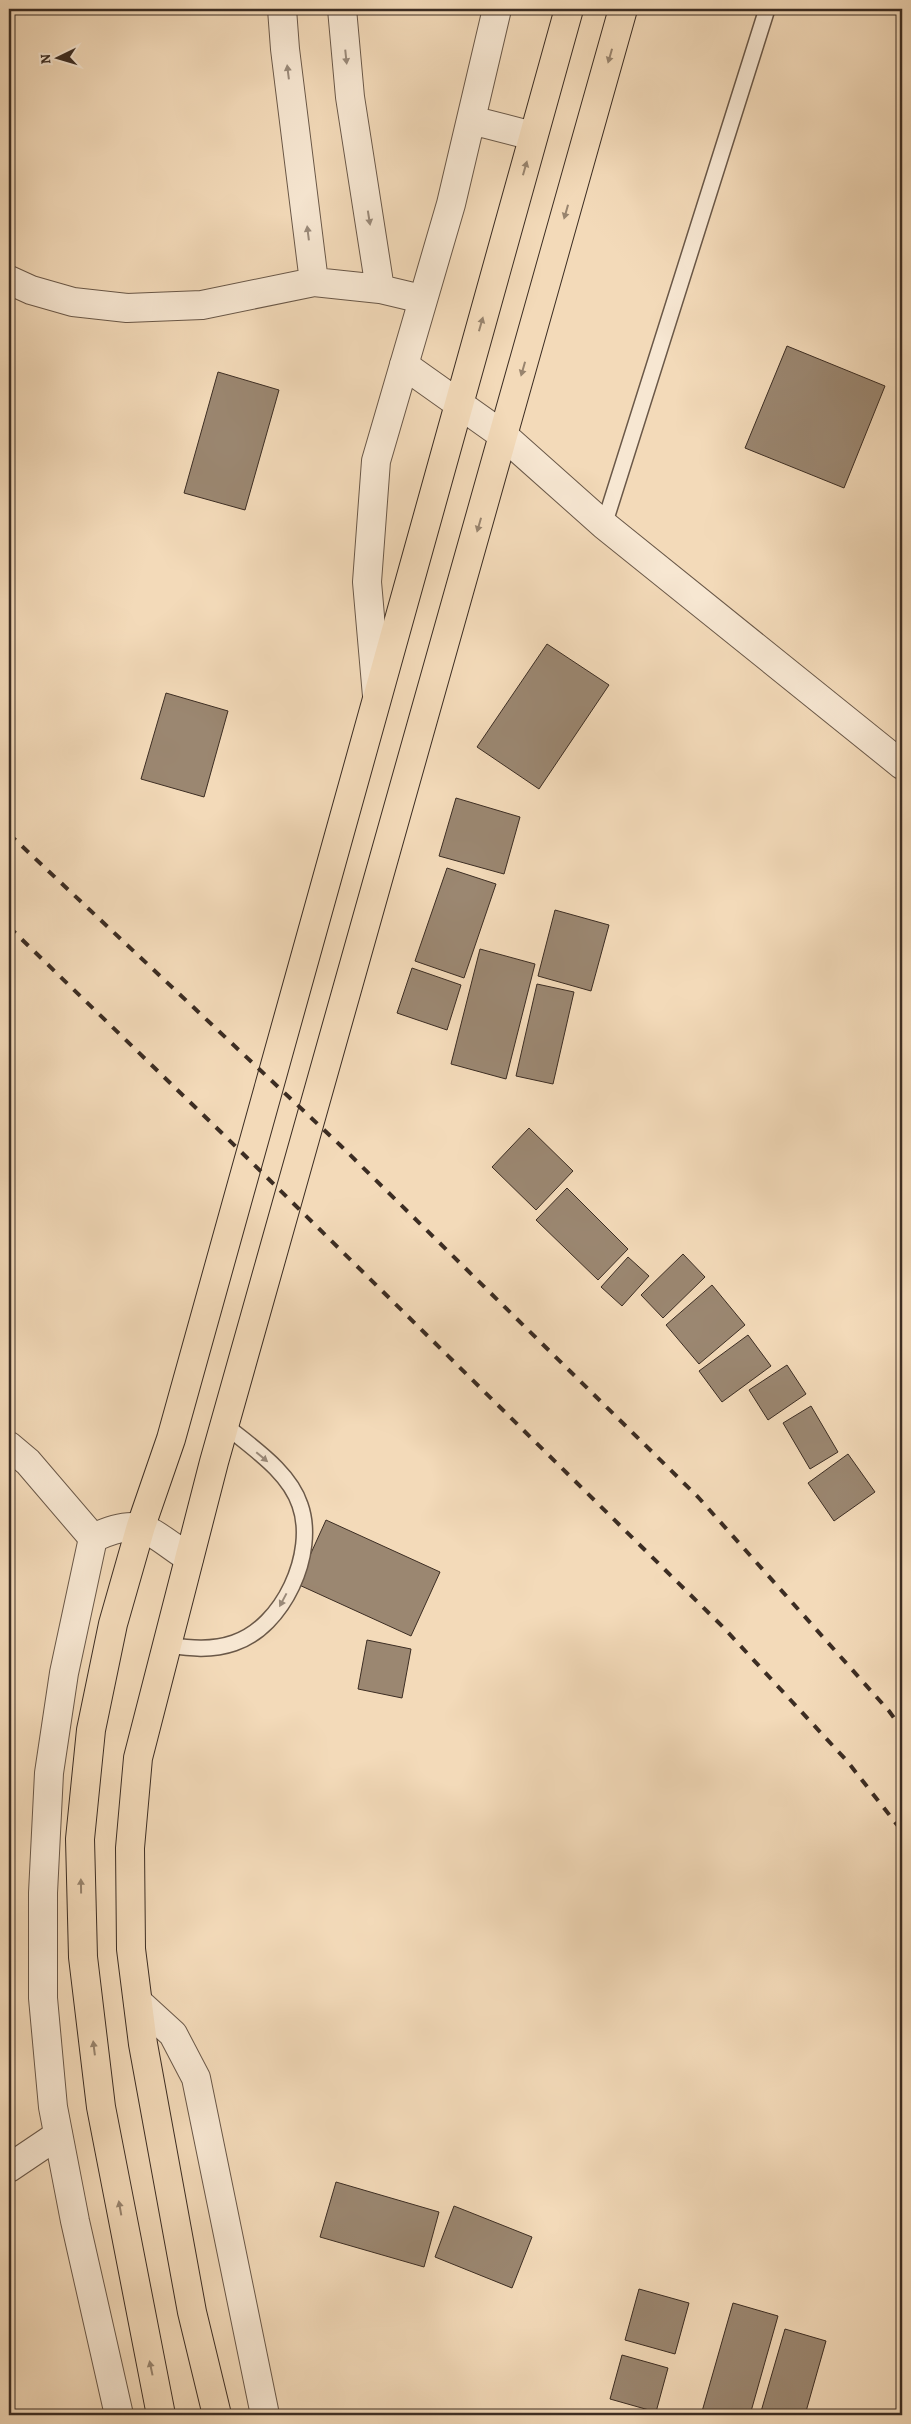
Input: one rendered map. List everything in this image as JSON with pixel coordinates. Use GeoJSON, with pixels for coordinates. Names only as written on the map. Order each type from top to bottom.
{"type":"FeatureCollection","features":[{"type":"Feature","properties":{"kind":"highway"},"geometry":{"type":"LineString","coordinates":[[161,2415],[138,2305],[101,2107],[83,1957],[80,1839],[91,1730],[113,1624],[141,1526],[172,1439],[569,9]]}},
{"type":"Feature","properties":{"kind":"highway"},"geometry":{"type":"LineString","coordinates":[[218,2415],[192,2312],[143,2044],[132,1950],[130,1848],[138,1758],[225,1425],[623,9]]}},
{"type":"Feature","properties":{"kind":"street"},"geometry":{"type":"LineString","coordinates":[[282,9],[286,58],[314,282]]}},
{"type":"Feature","properties":{"kind":"street"},"geometry":{"type":"LineString","coordinates":[[342,9],[350,97],[380,289]]}},
{"type":"Feature","properties":{"kind":"street"},"geometry":{"type":"LineString","coordinates":[[377,697],[367,582],[376,470],[422,299],[451,204],[497,9]]}},
{"type":"Feature","properties":{"kind":"street"},"geometry":{"type":"LineString","coordinates":[[471,120],[533,136]]}},
{"type":"Feature","properties":{"kind":"street"},"geometry":{"type":"LineString","coordinates":[[9,280],[31,290],[73,302],[127,308],[202,304],[314,282],[380,289],[422,299]]}},
{"type":"Feature","properties":{"kind":"street"},"geometry":{"type":"LineString","coordinates":[[404,364],[504,436],[604,524],[902,765]]}},
{"type":"Feature","properties":{"kind":"street"},"geometry":{"type":"LineString","coordinates":[[9,1446],[28,1462],[93,1538]]}},
{"type":"Feature","properties":{"kind":"street"},"geometry":{"type":"LineString","coordinates":[[93,1538],[116,1528],[141,1526],[189,1558]]}},
{"type":"Feature","properties":{"kind":"street"},"geometry":{"type":"LineString","coordinates":[[93,1538],[64,1672],[49,1773],[43,1893],[43,1998],[52,2107],[118,2415]]}},
{"type":"Feature","properties":{"kind":"street"},"geometry":{"type":"LineString","coordinates":[[138,2002],[173,2034],[196,2078],[265,2415]]}},
{"type":"Feature","properties":{"kind":"street"},"geometry":{"type":"LineString","coordinates":[[9,2168],[58,2135]]}},
{"type":"Feature","properties":{"kind":"lane"},"geometry":{"type":"LineString","coordinates":[[604,524],[767,9]]}},
{"type":"Feature","properties":{"kind":"lane"},"geometry":{"type":"LineString","coordinates":[[166,1645],[196,1649],[236,1643],[256,1630],[275,1614],[304,1557],[306,1531],[300,1504],[288,1484],[273,1466],[225,1425]]}},
{"type":"Feature","properties":{"kind":"building"},"geometry":{"type":"Polygon","coordinates":[[[787,346],[885,386],[844,488],[745,448],[787,346]]]}},
{"type":"Feature","properties":{"kind":"building"},"geometry":{"type":"Polygon","coordinates":[[[218,372],[279,390],[245,510],[184,493],[218,372]]]}},
{"type":"Feature","properties":{"kind":"building"},"geometry":{"type":"Polygon","coordinates":[[[547,644],[609,685],[539,789],[477,747],[547,644]]]}},
{"type":"Feature","properties":{"kind":"building"},"geometry":{"type":"Polygon","coordinates":[[[166,693],[228,711],[204,797],[141,779],[166,693]]]}},
{"type":"Feature","properties":{"kind":"building"},"geometry":{"type":"Polygon","coordinates":[[[456,798],[520,817],[504,874],[439,856],[456,798]]]}},
{"type":"Feature","properties":{"kind":"building"},"geometry":{"type":"Polygon","coordinates":[[[447,868],[496,884],[464,978],[415,961],[447,868]]]}},
{"type":"Feature","properties":{"kind":"building"},"geometry":{"type":"Polygon","coordinates":[[[555,910],[609,925],[591,991],[538,976],[555,910]]]}},
{"type":"Feature","properties":{"kind":"building"},"geometry":{"type":"Polygon","coordinates":[[[480,949],[535,964],[506,1079],[451,1064],[480,949]]]}},
{"type":"Feature","properties":{"kind":"building"},"geometry":{"type":"Polygon","coordinates":[[[412,968],[461,985],[447,1030],[397,1013],[412,968]]]}},
{"type":"Feature","properties":{"kind":"building"},"geometry":{"type":"Polygon","coordinates":[[[537,984],[574,992],[553,1084],[516,1076],[537,984]]]}},
{"type":"Feature","properties":{"kind":"building"},"geometry":{"type":"Polygon","coordinates":[[[529,1128],[573,1171],[536,1210],[492,1167],[529,1128]]]}},
{"type":"Feature","properties":{"kind":"building"},"geometry":{"type":"Polygon","coordinates":[[[567,1188],[628,1249],[598,1280],[536,1220],[567,1188]]]}},
{"type":"Feature","properties":{"kind":"building"},"geometry":{"type":"Polygon","coordinates":[[[683,1254],[705,1277],[663,1318],[641,1295],[683,1254]]]}},
{"type":"Feature","properties":{"kind":"building"},"geometry":{"type":"Polygon","coordinates":[[[628,1257],[649,1276],[622,1306],[601,1287],[628,1257]]]}},
{"type":"Feature","properties":{"kind":"building"},"geometry":{"type":"Polygon","coordinates":[[[712,1285],[745,1325],[699,1364],[666,1325],[712,1285]]]}},
{"type":"Feature","properties":{"kind":"building"},"geometry":{"type":"Polygon","coordinates":[[[748,1335],[771,1366],[722,1402],[699,1371],[748,1335]]]}},
{"type":"Feature","properties":{"kind":"building"},"geometry":{"type":"Polygon","coordinates":[[[787,1365],[806,1394],[768,1420],[749,1390],[787,1365]]]}},
{"type":"Feature","properties":{"kind":"building"},"geometry":{"type":"Polygon","coordinates":[[[811,1406],[838,1452],[810,1469],[783,1423],[811,1406]]]}},
{"type":"Feature","properties":{"kind":"building"},"geometry":{"type":"Polygon","coordinates":[[[848,1454],[875,1492],[834,1521],[808,1483],[848,1454]]]}},
{"type":"Feature","properties":{"kind":"building"},"geometry":{"type":"Polygon","coordinates":[[[326,1520],[440,1572],[411,1636],[297,1584],[326,1520]]]}},
{"type":"Feature","properties":{"kind":"building"},"geometry":{"type":"Polygon","coordinates":[[[367,1640],[411,1649],[402,1698],[358,1689],[367,1640]]]}},
{"type":"Feature","properties":{"kind":"building"},"geometry":{"type":"Polygon","coordinates":[[[336,2182],[439,2212],[424,2267],[320,2237],[336,2182]]]}},
{"type":"Feature","properties":{"kind":"building"},"geometry":{"type":"Polygon","coordinates":[[[454,2206],[532,2237],[512,2288],[435,2257],[454,2206]]]}},
{"type":"Feature","properties":{"kind":"building"},"geometry":{"type":"Polygon","coordinates":[[[639,2289],[689,2303],[675,2354],[625,2340],[639,2289]]]}},
{"type":"Feature","properties":{"kind":"building"},"geometry":{"type":"Polygon","coordinates":[[[733,2303],[778,2316],[750,2415],[701,2415],[733,2303]]]}},
{"type":"Feature","properties":{"kind":"building"},"geometry":{"type":"Polygon","coordinates":[[[785,2329],[826,2341],[805,2415],[760,2415],[785,2329]]]}},
{"type":"Feature","properties":{"kind":"building"},"geometry":{"type":"Polygon","coordinates":[[[622,2355],[668,2368],[656,2412],[610,2399],[622,2355]]]}},
{"type":"Feature","properties":{"kind":"railway"},"geometry":{"type":"LineString","coordinates":[[9,834],[340,1145],[698,1497],[889,1711],[902,1729]]}},
{"type":"Feature","properties":{"kind":"railway"},"geometry":{"type":"LineString","coordinates":[[9,927],[227,1138],[723,1627],[847,1761],[902,1831]]}}]}
